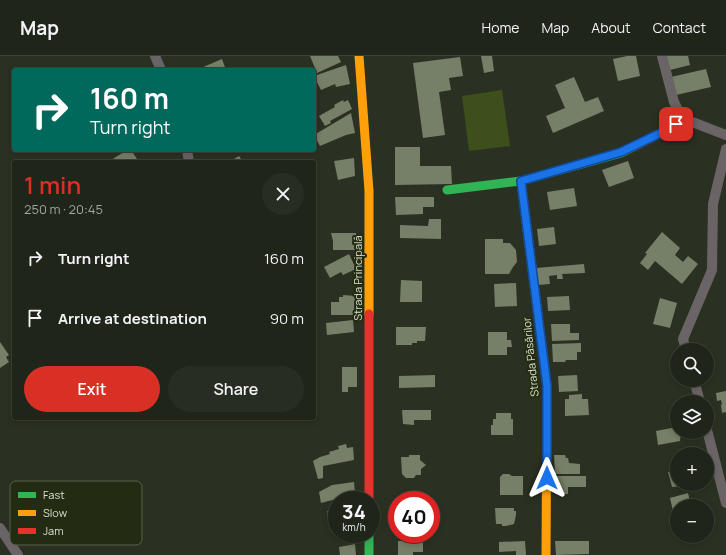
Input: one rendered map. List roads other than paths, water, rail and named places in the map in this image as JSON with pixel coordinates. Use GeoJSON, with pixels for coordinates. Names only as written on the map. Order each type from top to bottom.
{"type":"FeatureCollection","features":[{"type":"Feature","properties":{"kind":"street"},"geometry":{"type":"LineString","coordinates":[[155,56],[160,68]]}},
{"type":"Feature","properties":{"kind":"street","name":"Strada Principală"},"geometry":{"type":"LineString","coordinates":[[359,56],[369,191],[369,491]]}},
{"type":"Feature","properties":{"kind":"street"},"geometry":{"type":"LineString","coordinates":[[662,56],[674,102],[682,118],[726,135]]}},
{"type":"Feature","properties":{"kind":"street"},"geometry":{"type":"LineString","coordinates":[[447,190],[521,181],[621,152],[669,129],[682,118]]}},
{"type":"Feature","properties":{"kind":"street"},"geometry":{"type":"LineString","coordinates":[[684,343],[683,340],[712,270],[713,204],[726,149]]}},
{"type":"Feature","properties":{"kind":"street","name":"Strada Păsărilor"},"geometry":{"type":"LineString","coordinates":[[521,181],[547,386],[546,555]]}},
{"type":"Feature","properties":{"kind":"street"},"geometry":{"type":"LineString","coordinates":[[709,439],[726,503]]}},
{"type":"Feature","properties":{"kind":"street"},"geometry":{"type":"LineString","coordinates":[[0,528],[3,538],[18,555]]}},
{"type":"Feature","properties":{"kind":"street"},"geometry":{"type":"LineString","coordinates":[[369,543],[369,555]]}}]}
